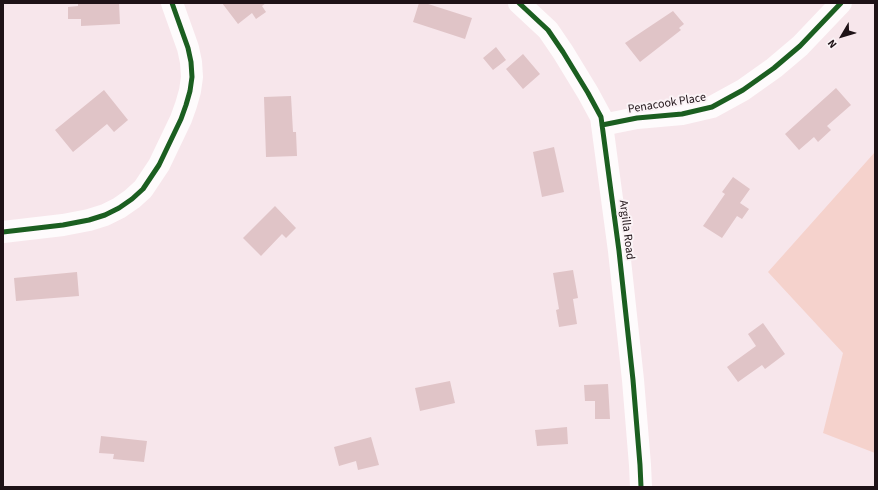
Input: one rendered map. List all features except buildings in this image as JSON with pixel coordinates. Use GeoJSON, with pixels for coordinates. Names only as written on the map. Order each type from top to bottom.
{"type":"FeatureCollection","features":[{"type":"Feature","properties":{"kind":"street"},"geometry":{"type":"LineString","coordinates":[[3,232],[63,225],[89,220],[105,215],[119,208],[143,189],[159,165],[181,119],[190,91],[192,77],[191,62],[188,48],[172,3]]}},
{"type":"Feature","properties":{"kind":"street","name":"Penacook Place"},"geometry":{"type":"LineString","coordinates":[[602,125],[637,118],[682,114],[712,107],[742,90],[774,68],[800,46],[841,3]]}},
{"type":"Feature","properties":{"kind":"street","name":"Argilla Road"},"geometry":{"type":"LineString","coordinates":[[533,8],[563,52],[601,117],[619,251],[632,372],[640,465],[640,487]]}},
{"type":"Feature","properties":{"kind":"shaded area"},"geometry":{"type":"Polygon","coordinates":[[[875,152],[875,453],[823,433],[843,353],[768,272],[875,152]]]}},
{"type":"Feature","properties":{"kind":"cycle path"},"geometry":{"type":"LineString","coordinates":[[3,232],[63,225],[89,220],[105,215],[119,208],[143,189],[159,165],[181,119],[190,91],[192,77],[191,62],[188,48],[172,3]]}},
{"type":"Feature","properties":{"kind":"cycle path"},"geometry":{"type":"LineString","coordinates":[[519,3],[548,30],[588,93],[601,117],[619,251],[633,380],[641,487]]}},
{"type":"Feature","properties":{"kind":"cycle path"},"geometry":{"type":"LineString","coordinates":[[602,125],[637,118],[682,114],[712,107],[743,90],[774,68],[800,46],[841,3]]}}]}
